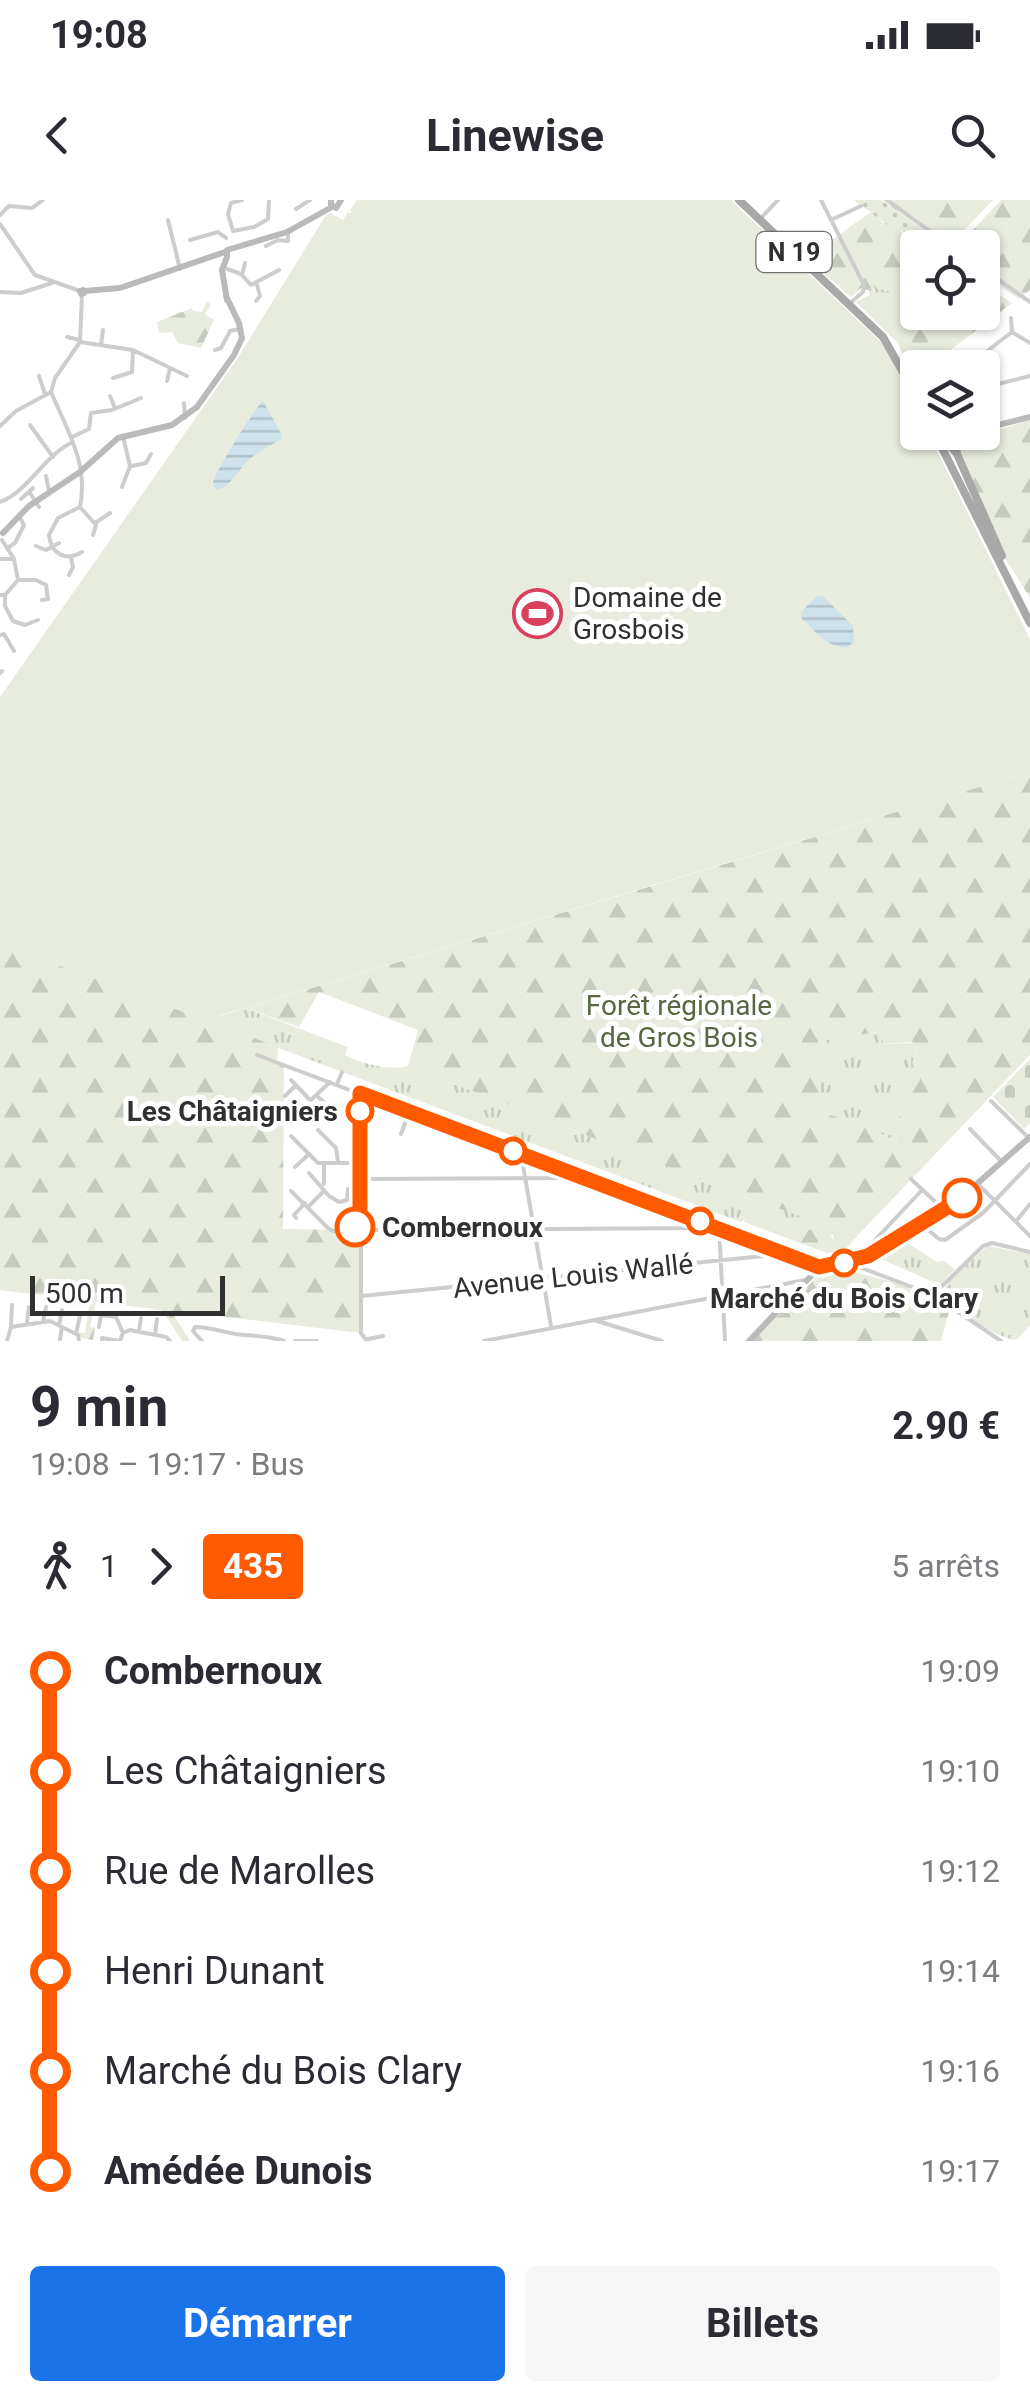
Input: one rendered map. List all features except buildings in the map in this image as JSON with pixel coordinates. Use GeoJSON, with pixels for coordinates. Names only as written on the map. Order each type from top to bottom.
{"type":"FeatureCollection","features":[{"type":"Feature","properties":{"kind":"main road","name":"N 19"},"geometry":{"type":"LineString","coordinates":[[741,200],[850,302],[900,363]]}},
{"type":"Feature","properties":{"kind":"main road","name":"N 19"},"geometry":{"type":"LineString","coordinates":[[741,200],[850,302]]}},
{"type":"Feature","properties":{"kind":"main road"},"geometry":{"type":"LineString","coordinates":[[951,450],[1030,622]]}},
{"type":"Feature","properties":{"kind":"main road"},"geometry":{"type":"LineString","coordinates":[[956,450],[1030,614]]}},
{"type":"Feature","properties":{"kind":"street"},"geometry":{"type":"LineString","coordinates":[[0,215],[9,206],[32,208],[43,200]]}},
{"type":"Feature","properties":{"kind":"street"},"geometry":{"type":"LineString","coordinates":[[232,231],[229,208],[242,200]]}},
{"type":"Feature","properties":{"kind":"street"},"geometry":{"type":"LineString","coordinates":[[3,539],[19,516],[123,436],[157,430],[185,418],[240,346],[241,329],[227,303],[223,270],[226,238],[232,231],[254,227],[268,219],[269,200]]}},
{"type":"Feature","properties":{"kind":"street"},"geometry":{"type":"LineString","coordinates":[[296,210],[310,200]]}},
{"type":"Feature","properties":{"kind":"street"},"geometry":{"type":"LineString","coordinates":[[761,218],[778,200]]}},
{"type":"Feature","properties":{"kind":"street"},"geometry":{"type":"LineString","coordinates":[[821,200],[864,285],[863,292],[850,302]]}},
{"type":"Feature","properties":{"kind":"street"},"geometry":{"type":"LineString","coordinates":[[886,200],[928,230]]}},
{"type":"Feature","properties":{"kind":"street"},"geometry":{"type":"LineString","coordinates":[[0,224],[35,275],[82,292],[120,288],[242,248],[287,232],[338,202]]}},
{"type":"Feature","properties":{"kind":"street"},"geometry":{"type":"LineString","coordinates":[[831,220],[861,206]]}},
{"type":"Feature","properties":{"kind":"street"},"geometry":{"type":"LineString","coordinates":[[168,220],[180,269]]}},
{"type":"Feature","properties":{"kind":"street"},"geometry":{"type":"LineString","coordinates":[[190,240],[218,232],[226,238]]}},
{"type":"Feature","properties":{"kind":"street"},"geometry":{"type":"LineString","coordinates":[[266,246],[289,240],[287,232]]}},
{"type":"Feature","properties":{"kind":"street"},"geometry":{"type":"LineString","coordinates":[[0,236],[10,240]]}},
{"type":"Feature","properties":{"kind":"street"},"geometry":{"type":"LineString","coordinates":[[242,276],[245,264]]}},
{"type":"Feature","properties":{"kind":"street"},"geometry":{"type":"LineString","coordinates":[[223,270],[242,276],[248,284],[257,284],[279,270]]}},
{"type":"Feature","properties":{"kind":"street"},"geometry":{"type":"LineString","coordinates":[[1000,281],[1030,302]]}},
{"type":"Feature","properties":{"kind":"street"},"geometry":{"type":"LineString","coordinates":[[0,292],[21,292],[52,284]]}},
{"type":"Feature","properties":{"kind":"street"},"geometry":{"type":"LineString","coordinates":[[256,301],[260,296],[257,284]]}},
{"type":"Feature","properties":{"kind":"street"},"geometry":{"type":"LineString","coordinates":[[0,426],[16,411],[48,393],[80,341],[82,292]]}},
{"type":"Feature","properties":{"kind":"street"},"geometry":{"type":"LineString","coordinates":[[1011,318],[1012,332]]}},
{"type":"Feature","properties":{"kind":"street"},"geometry":{"type":"LineString","coordinates":[[215,350],[221,348],[230,331],[241,329]]}},
{"type":"Feature","properties":{"kind":"street"},"geometry":{"type":"LineString","coordinates":[[100,345],[103,330]]}},
{"type":"Feature","properties":{"kind":"street"},"geometry":{"type":"LineString","coordinates":[[1012,332],[1030,343]]}},
{"type":"Feature","properties":{"kind":"street"},"geometry":{"type":"LineString","coordinates":[[988,350],[1012,332]]}},
{"type":"Feature","properties":{"kind":"street"},"geometry":{"type":"LineString","coordinates":[[67,337],[133,350],[187,376]]}},
{"type":"Feature","properties":{"kind":"street"},"geometry":{"type":"LineString","coordinates":[[112,378],[132,372],[133,350]]}},
{"type":"Feature","properties":{"kind":"street"},"geometry":{"type":"LineString","coordinates":[[167,382],[170,368]]}},
{"type":"Feature","properties":{"kind":"street"},"geometry":{"type":"LineString","coordinates":[[40,376],[72,440],[82,471],[81,504],[95,523],[94,535]]}},
{"type":"Feature","properties":{"kind":"street"},"geometry":{"type":"LineString","coordinates":[[1000,384],[1030,376]]}},
{"type":"Feature","properties":{"kind":"street"},"geometry":{"type":"LineString","coordinates":[[110,396],[115,408]]}},
{"type":"Feature","properties":{"kind":"street"},"geometry":{"type":"LineString","coordinates":[[0,502],[11,498],[72,440],[90,429],[90,413],[141,398]]}},
{"type":"Feature","properties":{"kind":"street"},"geometry":{"type":"LineString","coordinates":[[184,403],[185,418]]}},
{"type":"Feature","properties":{"kind":"street"},"geometry":{"type":"LineString","coordinates":[[1000,426],[1030,418]]}},
{"type":"Feature","properties":{"kind":"street"},"geometry":{"type":"LineString","coordinates":[[30,425],[53,457]]}},
{"type":"Feature","properties":{"kind":"street"},"geometry":{"type":"LineString","coordinates":[[122,486],[130,466],[123,436]]}},
{"type":"Feature","properties":{"kind":"street"},"geometry":{"type":"LineString","coordinates":[[130,466],[146,463],[151,454]]}},
{"type":"Feature","properties":{"kind":"street"},"geometry":{"type":"LineString","coordinates":[[46,476],[49,492]]}},
{"type":"Feature","properties":{"kind":"street"},"geometry":{"type":"LineString","coordinates":[[20,499],[32,490],[38,504]]}},
{"type":"Feature","properties":{"kind":"street"},"geometry":{"type":"LineString","coordinates":[[82,552],[71,557],[61,555],[52,546],[49,535],[64,514],[91,501]]}},
{"type":"Feature","properties":{"kind":"street"},"geometry":{"type":"LineString","coordinates":[[95,523],[110,513]]}},
{"type":"Feature","properties":{"kind":"street"},"geometry":{"type":"LineString","coordinates":[[3,539],[15,543],[24,525],[19,516]]}},
{"type":"Feature","properties":{"kind":"street"},"geometry":{"type":"LineString","coordinates":[[3,539],[14,559],[18,580]]}},
{"type":"Feature","properties":{"kind":"street"},"geometry":{"type":"LineString","coordinates":[[36,546],[46,550],[59,543]]}},
{"type":"Feature","properties":{"kind":"street"},"geometry":{"type":"LineString","coordinates":[[70,575],[71,557]]}},
{"type":"Feature","properties":{"kind":"street"},"geometry":{"type":"LineString","coordinates":[[0,558],[14,559]]}},
{"type":"Feature","properties":{"kind":"street"},"geometry":{"type":"LineString","coordinates":[[38,620],[25,625],[13,620],[2,595],[18,580],[36,580],[46,585],[49,594],[42,600]]}},
{"type":"Feature","properties":{"kind":"street"},"geometry":{"type":"LineString","coordinates":[[13,620],[2,635],[14,650]]}},
{"type":"Feature","properties":{"kind":"street"},"geometry":{"type":"LineString","coordinates":[[257,1054],[785,1253],[816,1271]]}},
{"type":"Feature","properties":{"kind":"street"},"geometry":{"type":"LineString","coordinates":[[337,1084],[342,1072]]}},
{"type":"Feature","properties":{"kind":"street"},"geometry":{"type":"LineString","coordinates":[[291,1080],[311,1101]]}},
{"type":"Feature","properties":{"kind":"street"},"geometry":{"type":"LineString","coordinates":[[294,1116],[330,1082]]}},
{"type":"Feature","properties":{"kind":"street"},"geometry":{"type":"LineString","coordinates":[[285,1096],[296,1085]]}},
{"type":"Feature","properties":{"kind":"street"},"geometry":{"type":"LineString","coordinates":[[354,1230],[360,1224],[360,1093]]}},
{"type":"Feature","properties":{"kind":"street"},"geometry":{"type":"LineString","coordinates":[[317,1095],[340,1116]]}},
{"type":"Feature","properties":{"kind":"street"},"geometry":{"type":"LineString","coordinates":[[484,1341],[722,1296],[855,1263],[944,1210],[1030,1138],[992,1100]]}},
{"type":"Feature","properties":{"kind":"street"},"geometry":{"type":"LineString","coordinates":[[401,1134],[409,1112]]}},
{"type":"Feature","properties":{"kind":"street"},"geometry":{"type":"LineString","coordinates":[[970,1129],[1001,1162]]}},
{"type":"Feature","properties":{"kind":"street"},"geometry":{"type":"LineString","coordinates":[[318,1130],[336,1148],[338,1163]]}},
{"type":"Feature","properties":{"kind":"street"},"geometry":{"type":"LineString","coordinates":[[291,1136],[318,1163],[360,1162]]}},
{"type":"Feature","properties":{"kind":"street"},"geometry":{"type":"LineString","coordinates":[[294,1167],[308,1154]]}},
{"type":"Feature","properties":{"kind":"street"},"geometry":{"type":"LineString","coordinates":[[521,1154],[552,1328]]}},
{"type":"Feature","properties":{"kind":"street"},"geometry":{"type":"LineString","coordinates":[[296,1218],[294,1215],[324,1189],[324,1164]]}},
{"type":"Feature","properties":{"kind":"street"},"geometry":{"type":"LineString","coordinates":[[921,1224],[944,1240],[975,1220],[1030,1164]]}},
{"type":"Feature","properties":{"kind":"street"},"geometry":{"type":"LineString","coordinates":[[309,1173],[333,1199],[344,1202],[348,1189],[360,1188]]}},
{"type":"Feature","properties":{"kind":"street"},"geometry":{"type":"LineString","coordinates":[[316,1180],[324,1173]]}},
{"type":"Feature","properties":{"kind":"street"},"geometry":{"type":"LineString","coordinates":[[360,1179],[577,1175]]}},
{"type":"Feature","properties":{"kind":"street"},"geometry":{"type":"LineString","coordinates":[[911,1179],[944,1210]]}},
{"type":"Feature","properties":{"kind":"street"},"geometry":{"type":"LineString","coordinates":[[981,1187],[1030,1236]]}},
{"type":"Feature","properties":{"kind":"street"},"geometry":{"type":"LineString","coordinates":[[855,1263],[922,1190]]}},
{"type":"Feature","properties":{"kind":"street"},"geometry":{"type":"LineString","coordinates":[[292,1192],[332,1230],[354,1230],[361,1236]]}},
{"type":"Feature","properties":{"kind":"street"},"geometry":{"type":"LineString","coordinates":[[1016,1222],[1030,1204]]}},
{"type":"Feature","properties":{"kind":"street"},"geometry":{"type":"LineString","coordinates":[[360,1224],[367,1230],[710,1225]]}},
{"type":"Feature","properties":{"kind":"street"},"geometry":{"type":"LineString","coordinates":[[719,1228],[726,1341]]}},
{"type":"Feature","properties":{"kind":"street"},"geometry":{"type":"LineString","coordinates":[[367,1230],[361,1236],[362,1333],[367,1340],[383,1336]]}},
{"type":"Feature","properties":{"kind":"street"},"geometry":{"type":"LineString","coordinates":[[934,1295],[984,1246],[992,1243],[1030,1252]]}},
{"type":"Feature","properties":{"kind":"street","name":"Avenue Louis Wallé"},"geometry":{"type":"LineString","coordinates":[[361,1296],[785,1253]]}},
{"type":"Feature","properties":{"kind":"street"},"geometry":{"type":"LineString","coordinates":[[855,1263],[934,1295],[1002,1341]]}},
{"type":"Feature","properties":{"kind":"street"},"geometry":{"type":"LineString","coordinates":[[748,1341],[816,1271]]}},
{"type":"Feature","properties":{"kind":"street"},"geometry":{"type":"LineString","coordinates":[[6,1341],[12,1326],[12,1305]]}},
{"type":"Feature","properties":{"kind":"street"},"geometry":{"type":"LineString","coordinates":[[44,1332],[46,1306]]}},
{"type":"Feature","properties":{"kind":"street"},"geometry":{"type":"LineString","coordinates":[[27,1336],[29,1307]]}},
{"type":"Feature","properties":{"kind":"street"},"geometry":{"type":"LineString","coordinates":[[60,1339],[62,1310]]}},
{"type":"Feature","properties":{"kind":"street"},"geometry":{"type":"LineString","coordinates":[[99,1327],[101,1315],[116,1317],[124,1312]]}},
{"type":"Feature","properties":{"kind":"street"},"geometry":{"type":"LineString","coordinates":[[79,1341],[76,1334],[80,1316]]}},
{"type":"Feature","properties":{"kind":"street"},"geometry":{"type":"LineString","coordinates":[[102,1341],[119,1341],[123,1332],[116,1317]]}},
{"type":"Feature","properties":{"kind":"street"},"geometry":{"type":"LineString","coordinates":[[134,1341],[141,1318]]}},
{"type":"Feature","properties":{"kind":"street"},"geometry":{"type":"LineString","coordinates":[[152,1341],[157,1319]]}},
{"type":"Feature","properties":{"kind":"street"},"geometry":{"type":"LineString","coordinates":[[594,1320],[662,1341]]}},
{"type":"Feature","properties":{"kind":"street"},"geometry":{"type":"LineString","coordinates":[[12,1326],[44,1321],[76,1334]]}},
{"type":"Feature","properties":{"kind":"street"},"geometry":{"type":"LineString","coordinates":[[187,1322],[202,1341]]}},
{"type":"Feature","properties":{"kind":"street"},"geometry":{"type":"LineString","coordinates":[[194,1329],[217,1329],[241,1338],[316,1341]]}},
{"type":"Feature","properties":{"kind":"street"},"geometry":{"type":"LineString","coordinates":[[216,1336],[217,1329]]}},
{"type":"Feature","properties":{"kind":"street"},"geometry":{"type":"LineString","coordinates":[[123,1332],[154,1334],[170,1341]]}},
{"type":"Feature","properties":{"kind":"green space","name":"Domaine de Grosbois"},"geometry":{"type":"Polygon","coordinates":[[[357,200],[731,200],[885,346],[900,376],[900,450],[936,450],[1030,639],[1030,772],[204,1020],[0,943],[0,697],[239,356],[326,215],[330,213],[343,220],[348,212],[352,213],[357,200]]]}},
{"type":"Feature","properties":{"kind":"green space"},"geometry":{"type":"Polygon","coordinates":[[[854,200],[881,200],[924,230],[895,231],[854,200]]]}},
{"type":"Feature","properties":{"kind":"green space"},"geometry":{"type":"Polygon","coordinates":[[[882,200],[993,200],[964,230],[924,230],[882,200]]]}},
{"type":"Feature","properties":{"kind":"green space"},"geometry":{"type":"Polygon","coordinates":[[[1001,200],[1030,200],[1030,290],[1018,299],[1000,286],[1000,230],[973,230],[1001,200]]]}},
{"type":"Feature","properties":{"kind":"green space"},"geometry":{"type":"Polygon","coordinates":[[[871,212],[883,223],[901,230],[900,294],[876,288],[873,279],[871,291],[861,288],[851,297],[813,264],[810,255],[871,212]]]}},
{"type":"Feature","properties":{"kind":"green space"},"geometry":{"type":"Polygon","coordinates":[[[873,277],[883,288],[900,295],[903,330],[897,342],[856,302],[869,295],[873,277]]]}},
{"type":"Feature","properties":{"kind":"green space"},"geometry":{"type":"Polygon","coordinates":[[[1000,295],[1012,303],[1000,312],[1000,295]]]}},
{"type":"Feature","properties":{"kind":"green space"},"geometry":{"type":"Polygon","coordinates":[[[207,301],[211,305],[205,314],[214,320],[201,348],[178,343],[172,332],[159,333],[157,322],[192,308],[202,312],[207,301]]]}},
{"type":"Feature","properties":{"kind":"green space"},"geometry":{"type":"Polygon","coordinates":[[[977,330],[950,350],[901,350],[897,342],[902,333],[977,330]]]}},
{"type":"Feature","properties":{"kind":"green space"},"geometry":{"type":"Polygon","coordinates":[[[1030,420],[1030,598],[1006,559],[959,451],[1000,450],[1000,429],[1030,420]]]}},
{"type":"Feature","properties":{"kind":"green space","name":"Forêt régionale de Gros Bois"},"geometry":{"type":"Polygon","coordinates":[[[1030,639],[1030,1055],[858,1235],[756,1201],[408,1066],[418,1030],[319,992],[299,1027],[245,1008],[871,820],[982,754],[1008,779],[1016,776],[1030,639]],[[878,1032],[825,1040],[826,1046],[812,1059],[826,1114],[859,1123],[897,1142],[899,1117],[920,1080],[912,1063],[919,1046],[912,1042],[884,1044],[878,1032]]]}},
{"type":"Feature","properties":{"kind":"green space"},"geometry":{"type":"Polygon","coordinates":[[[0,914],[220,1016],[245,1008],[348,1047],[345,1055],[360,1061],[385,1067],[408,1066],[756,1201],[858,1235],[849,1245],[835,1242],[833,1235],[745,1219],[741,1222],[0,943],[0,914]]]}},
{"type":"Feature","properties":{"kind":"green space"},"geometry":{"type":"Polygon","coordinates":[[[0,943],[278,1047],[277,1061],[284,1066],[283,1229],[350,1230],[359,1237],[361,1333],[175,1311],[173,1314],[190,1341],[182,1341],[162,1310],[96,1302],[90,1327],[95,1328],[93,1340],[81,1338],[77,1332],[85,1333],[90,1301],[0,1290],[0,943]]]}},
{"type":"Feature","properties":{"kind":"green space"},"geometry":{"type":"Polygon","coordinates":[[[879,1032],[884,1044],[919,1046],[913,1060],[920,1080],[899,1117],[897,1142],[859,1123],[826,1114],[812,1059],[824,1040],[879,1032]]]}},
{"type":"Feature","properties":{"kind":"green space"},"geometry":{"type":"Polygon","coordinates":[[[1030,1059],[1030,1123],[1024,1129],[993,1097],[1030,1059]]]}},
{"type":"Feature","properties":{"kind":"green space"},"geometry":{"type":"Polygon","coordinates":[[[745,1219],[829,1233],[835,1242],[849,1245],[844,1251],[827,1253],[744,1222],[745,1219]]]}},
{"type":"Feature","properties":{"kind":"green space"},"geometry":{"type":"Polygon","coordinates":[[[901,1239],[955,1269],[940,1285],[874,1256],[901,1239]]]}},
{"type":"Feature","properties":{"kind":"green space"},"geometry":{"type":"Polygon","coordinates":[[[988,1246],[1030,1254],[1030,1325],[1017,1340],[987,1329],[940,1297],[952,1277],[988,1246]]]}},
{"type":"Feature","properties":{"kind":"green space"},"geometry":{"type":"Polygon","coordinates":[[[834,1267],[902,1284],[949,1312],[941,1341],[752,1341],[824,1270],[834,1267]]]}},
{"type":"Feature","properties":{"kind":"water"},"geometry":{"type":"Polygon","coordinates":[[[263,401],[281,439],[252,457],[227,485],[216,490],[213,483],[220,468],[263,401]]]}},
{"type":"Feature","properties":{"kind":"water"},"geometry":{"type":"Polygon","coordinates":[[[817,596],[823,596],[853,626],[854,640],[849,647],[828,642],[801,618],[801,612],[817,596]]]}},
{"type":"Feature","properties":{"kind":"bus line","name":"435"},"geometry":{"type":"LineString","coordinates":[[355,1227],[360,1224],[360,1093],[819,1267],[868,1256],[962,1198]]}},
{"type":"Feature","properties":{"kind":"place","name":"Domaine de Grosbois"},"geometry":{"type":"Point","coordinates":[538,613]}},
{"type":"Feature","properties":{"kind":"place","name":"Les Châtaigniers"},"geometry":{"type":"Point","coordinates":[360,1111]}},
{"type":"Feature","properties":{"kind":"place","name":"Combernoux"},"geometry":{"type":"Point","coordinates":[355,1227]}},
{"type":"Feature","properties":{"kind":"place","name":"Marché du Bois Clary"},"geometry":{"type":"Point","coordinates":[844,1263]}}]}
